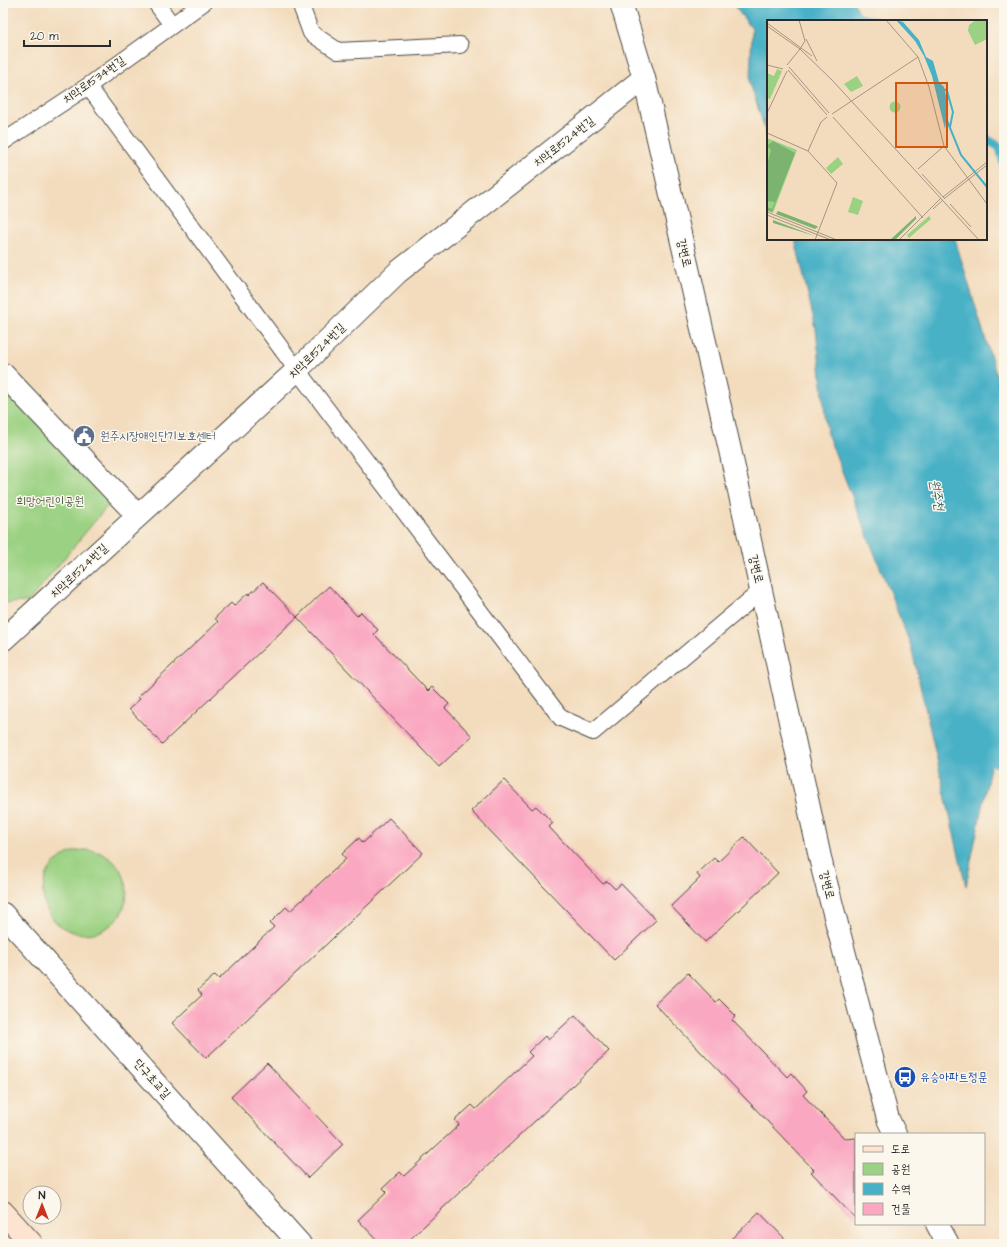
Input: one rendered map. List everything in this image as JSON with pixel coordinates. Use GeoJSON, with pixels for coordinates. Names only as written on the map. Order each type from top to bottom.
{"type":"FeatureCollection","features":[{"type":"Feature","properties":{"kind":"main road"},"geometry":{"type":"LineString","coordinates":[[3,1212],[32,1244]]}},
{"type":"Feature","properties":{"kind":"street","name":"강변로"},"geometry":{"type":"LineString","coordinates":[[622,3],[644,78],[823,871],[888,1119],[895,1133]]}},
{"type":"Feature","properties":{"kind":"street","name":"치악로1524번길"},"geometry":{"type":"LineString","coordinates":[[3,640],[297,370],[398,272],[644,78]]}},
{"type":"Feature","properties":{"kind":"street"},"geometry":{"type":"LineString","coordinates":[[3,374],[138,516]]}},
{"type":"Feature","properties":{"kind":"street","name":"단구초교길"},"geometry":{"type":"LineString","coordinates":[[3,914],[300,1244]]}},
{"type":"Feature","properties":{"kind":"lane"},"geometry":{"type":"LineString","coordinates":[[156,3],[172,25]]}},
{"type":"Feature","properties":{"kind":"lane","name":"치악로1534번길"},"geometry":{"type":"LineString","coordinates":[[3,142],[88,86],[203,3]]}},
{"type":"Feature","properties":{"kind":"lane"},"geometry":{"type":"LineString","coordinates":[[300,3],[311,33],[338,51],[460,45]]}},
{"type":"Feature","properties":{"kind":"lane"},"geometry":{"type":"LineString","coordinates":[[88,86],[297,370],[561,718],[593,732],[761,591]]}},
{"type":"Feature","properties":{"kind":"green space","name":"희망어린이공원"},"geometry":{"type":"Polygon","coordinates":[[[3,389],[110,493],[109,504],[28,602],[7,603],[3,599],[3,389]]]}},
{"type":"Feature","properties":{"kind":"green space"},"geometry":{"type":"Polygon","coordinates":[[[85,850],[93,851],[108,857],[120,869],[126,884],[126,900],[120,915],[108,927],[93,933],[85,934],[77,933],[62,927],[50,915],[44,900],[43,892],[44,884],[50,869],[62,857],[77,851],[85,850]]]}},
{"type":"Feature","properties":{"kind":"water"},"geometry":{"type":"Polygon","coordinates":[[[732,3],[854,3],[860,14],[882,20],[767,20],[767,136],[750,83],[752,29],[732,3]]]}},
{"type":"Feature","properties":{"kind":"water"},"geometry":{"type":"Polygon","coordinates":[[[795,240],[955,240],[1004,400],[1004,699],[966,886],[911,646],[827,433],[816,329],[795,240]]]}},
{"type":"Feature","properties":{"kind":"building"},"geometry":{"type":"Polygon","coordinates":[[[263,582],[297,617],[162,744],[129,709],[140,699],[138,697],[218,622],[215,618],[231,603],[234,606],[263,582]]]}},
{"type":"Feature","properties":{"kind":"building"},"geometry":{"type":"Polygon","coordinates":[[[329,586],[357,616],[361,612],[378,630],[374,634],[428,691],[432,687],[449,704],[445,708],[472,736],[439,767],[297,617],[329,586]]]}},
{"type":"Feature","properties":{"kind":"building"},"geometry":{"type":"Polygon","coordinates":[[[504,780],[532,809],[536,806],[553,823],[549,827],[603,884],[607,881],[615,889],[621,884],[656,920],[614,960],[471,811],[504,780]]]}},
{"type":"Feature","properties":{"kind":"building"},"geometry":{"type":"Polygon","coordinates":[[[389,818],[423,853],[206,1058],[172,1023],[202,995],[198,990],[215,975],[219,979],[274,927],[270,923],[286,907],[290,911],[346,859],[342,854],[359,838],[363,843],[389,818]]]}},
{"type":"Feature","properties":{"kind":"building"},"geometry":{"type":"Polygon","coordinates":[[[744,837],[778,873],[705,942],[671,906],[700,878],[697,874],[714,858],[718,862],[744,837]]]}},
{"type":"Feature","properties":{"kind":"building"},"geometry":{"type":"Polygon","coordinates":[[[688,973],[716,1002],[719,999],[736,1016],[732,1020],[787,1077],[791,1073],[807,1091],[803,1095],[845,1139],[855,1138],[855,1218],[811,1172],[814,1170],[655,1004],[688,973]]]}},
{"type":"Feature","properties":{"kind":"building"},"geometry":{"type":"Polygon","coordinates":[[[575,1015],[609,1051],[405,1244],[381,1244],[358,1220],[387,1192],[383,1188],[400,1172],[404,1176],[459,1125],[455,1120],[472,1105],[476,1109],[532,1056],[528,1052],[545,1036],[548,1040],[575,1015]]]}},
{"type":"Feature","properties":{"kind":"building"},"geometry":{"type":"Polygon","coordinates":[[[267,1063],[343,1144],[308,1178],[231,1097],[267,1063]]]}},
{"type":"Feature","properties":{"kind":"building"},"geometry":{"type":"Polygon","coordinates":[[[759,1212],[790,1244],[726,1244],[759,1212]]]}},
{"type":"Feature","properties":{"kind":"waterway"},"geometry":{"type":"LineString","coordinates":[[987,140],[1000,147],[1004,165]]}},
{"type":"Feature","properties":{"kind":"waterway","name":"원주천"},"geometry":{"type":"LineString","coordinates":[[967,669],[968,678],[1004,743]]}},
{"type":"Feature","properties":{"kind":"place","name":"원주시장애인단기보호센터"},"geometry":{"type":"Point","coordinates":[84,436]}},
{"type":"Feature","properties":{"kind":"place","name":"유승아파트정문"},"geometry":{"type":"Point","coordinates":[905,1077]}}]}
